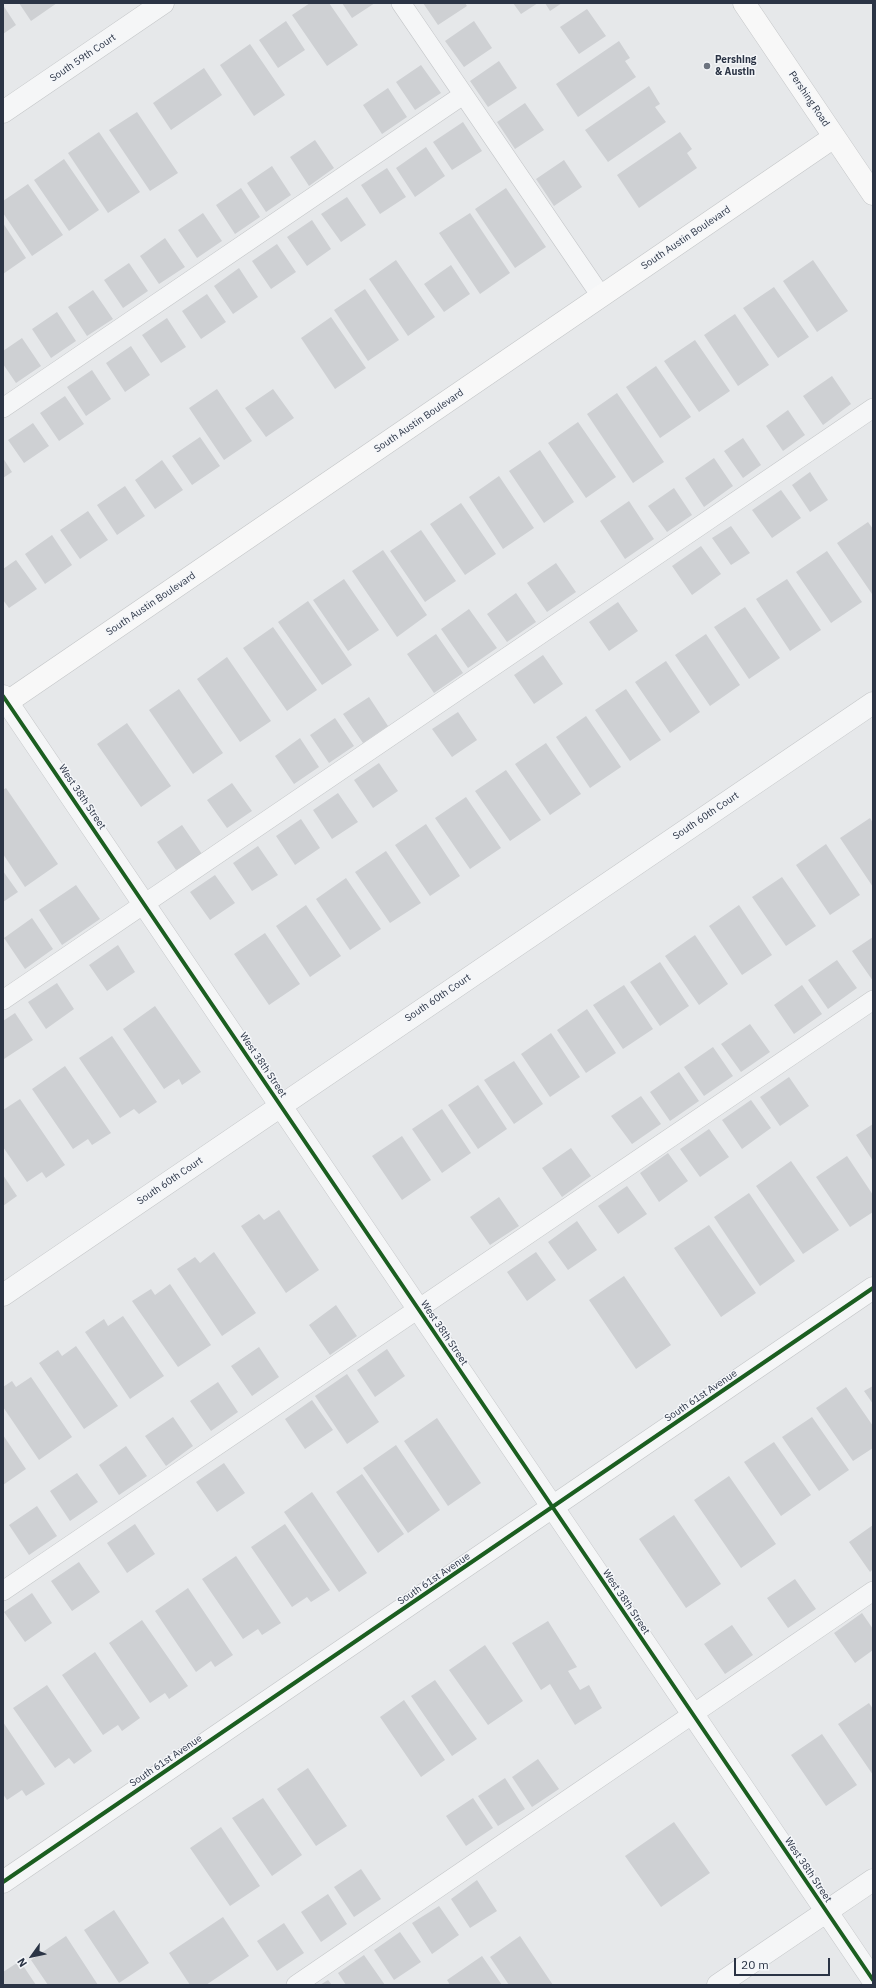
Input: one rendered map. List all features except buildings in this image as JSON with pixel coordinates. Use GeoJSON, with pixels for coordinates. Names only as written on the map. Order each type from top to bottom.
{"type":"FeatureCollection","features":[{"type":"Feature","properties":{"kind":"street","name":"South 59th Court"},"geometry":{"type":"LineString","coordinates":[[3,112],[163,3]]}},
{"type":"Feature","properties":{"kind":"street","name":"Pershing Road"},"geometry":{"type":"LineString","coordinates":[[744,3],[873,194]]}},
{"type":"Feature","properties":{"kind":"street","name":"South Austin Boulevard"},"geometry":{"type":"LineString","coordinates":[[5,701],[834,137]]}},
{"type":"Feature","properties":{"kind":"street","name":"West 38th Street"},"geometry":{"type":"LineString","coordinates":[[5,701],[145,904],[873,1980]]}},
{"type":"Feature","properties":{"kind":"street","name":"South 60th Court"},"geometry":{"type":"LineString","coordinates":[[3,1295],[280,1105],[873,703]]}},
{"type":"Feature","properties":{"kind":"street","name":"South 61st Avenue"},"geometry":{"type":"LineString","coordinates":[[3,1882],[873,1288]]}},
{"type":"Feature","properties":{"kind":"street"},"geometry":{"type":"LineString","coordinates":[[718,1985],[873,1880]]}},
{"type":"Feature","properties":{"kind":"lane"},"geometry":{"type":"LineString","coordinates":[[400,3],[601,296]]}},
{"type":"Feature","properties":{"kind":"lane"},"geometry":{"type":"LineString","coordinates":[[3,408],[462,95]]}},
{"type":"Feature","properties":{"kind":"lane"},"geometry":{"type":"LineString","coordinates":[[3,1000],[873,408]]}},
{"type":"Feature","properties":{"kind":"lane"},"geometry":{"type":"LineString","coordinates":[[3,1590],[873,1000]]}},
{"type":"Feature","properties":{"kind":"lane"},"geometry":{"type":"LineString","coordinates":[[296,1985],[873,1591]]}},
{"type":"Feature","properties":{"kind":"cycle path"},"geometry":{"type":"LineString","coordinates":[[3,696],[873,1980]]}},
{"type":"Feature","properties":{"kind":"cycle path"},"geometry":{"type":"LineString","coordinates":[[3,1882],[873,1288]]}},
{"type":"Feature","properties":{"kind":"place","name":"Pershing & Austin"},"geometry":{"type":"Point","coordinates":[707,66]}}]}
